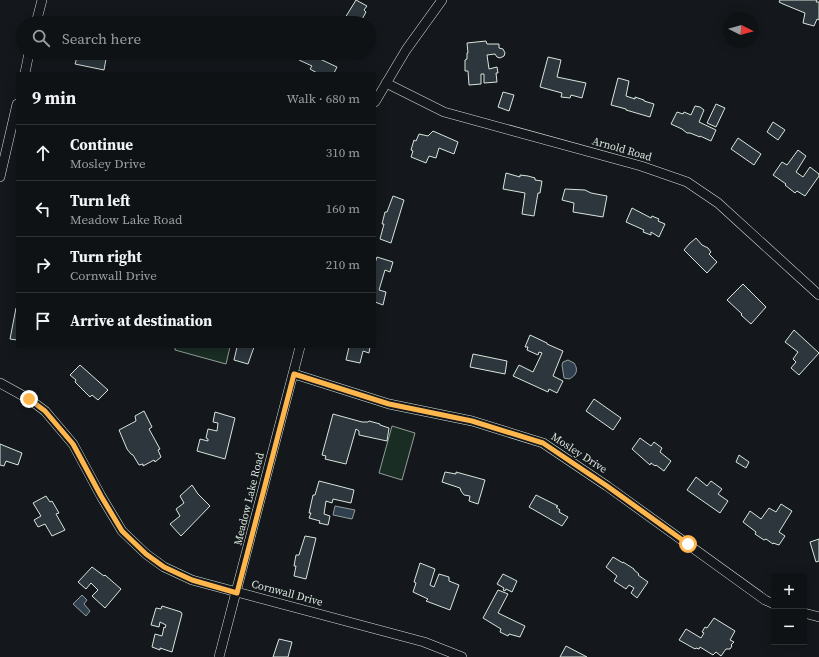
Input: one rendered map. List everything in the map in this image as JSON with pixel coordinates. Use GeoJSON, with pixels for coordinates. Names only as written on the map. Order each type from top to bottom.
{"type":"FeatureCollection","features":[{"type":"Feature","properties":{"kind":"street"},"geometry":{"type":"LineString","coordinates":[[38,16],[42,0]]}},
{"type":"Feature","properties":{"kind":"street"},"geometry":{"type":"LineString","coordinates":[[376,100],[406,50],[442,0]]}},
{"type":"Feature","properties":{"kind":"street"},"geometry":{"type":"LineString","coordinates":[[25,72],[28,60]]}},
{"type":"Feature","properties":{"kind":"street","name":"Arnold Road"},"geometry":{"type":"LineString","coordinates":[[386,83],[444,112],[640,166],[687,182],[718,203],[819,295]]}},
{"type":"Feature","properties":{"kind":"street"},"geometry":{"type":"LineString","coordinates":[[0,177],[16,108]]}},
{"type":"Feature","properties":{"kind":"street","name":"Meadow Lake Road"},"geometry":{"type":"LineString","coordinates":[[219,657],[237,593],[300,348]]}},
{"type":"Feature","properties":{"kind":"street","name":"Mosley Drive"},"geometry":{"type":"LineString","coordinates":[[294,374],[389,404],[472,421],[543,443],[607,486],[765,600],[771,603]]}},
{"type":"Feature","properties":{"kind":"street","name":"Cornwall Drive"},"geometry":{"type":"LineString","coordinates":[[0,383],[29,399],[45,411],[73,444],[122,531],[146,554],[164,567],[192,580],[424,642],[462,657]]}},
{"type":"Feature","properties":{"kind":"street"},"geometry":{"type":"LineString","coordinates":[[807,614],[819,617]]}},
{"type":"Feature","properties":{"kind":"green space"},"geometry":{"type":"Polygon","coordinates":[[[175,348],[230,348],[226,364],[175,350],[175,348]]]}},
{"type":"Feature","properties":{"kind":"green space"},"geometry":{"type":"Polygon","coordinates":[[[392,426],[415,433],[402,480],[379,473],[392,426]]]}},
{"type":"Feature","properties":{"kind":"water"},"geometry":{"type":"Polygon","coordinates":[[[568,360],[576,366],[575,374],[569,379],[564,378],[562,365],[563,362],[568,360]]]}},
{"type":"Feature","properties":{"kind":"water"},"geometry":{"type":"Polygon","coordinates":[[[335,506],[355,510],[352,519],[333,515],[335,506]]]}},
{"type":"Feature","properties":{"kind":"water"},"geometry":{"type":"Polygon","coordinates":[[[82,595],[87,600],[84,604],[90,611],[86,616],[73,604],[82,595]]]}},
{"type":"Feature","properties":{"kind":"building"},"geometry":{"type":"Polygon","coordinates":[[[356,0],[367,6],[364,10],[366,12],[364,16],[346,16],[356,0]]]}},
{"type":"Feature","properties":{"kind":"building"},"geometry":{"type":"Polygon","coordinates":[[[780,0],[817,0],[816,2],[819,2],[819,20],[817,19],[814,26],[803,23],[805,13],[779,2],[780,0]]]}},
{"type":"Feature","properties":{"kind":"building"},"geometry":{"type":"Polygon","coordinates":[[[486,41],[487,44],[499,44],[499,48],[503,49],[505,53],[504,56],[500,58],[495,54],[487,55],[489,69],[497,67],[497,82],[484,83],[484,74],[481,74],[481,84],[469,85],[468,71],[465,71],[465,60],[467,59],[468,53],[467,43],[486,41]]]}},
{"type":"Feature","properties":{"kind":"building"},"geometry":{"type":"Polygon","coordinates":[[[548,57],[561,60],[557,77],[586,83],[582,98],[571,95],[570,98],[561,97],[562,93],[540,87],[548,57]]]}},
{"type":"Feature","properties":{"kind":"building"},"geometry":{"type":"Polygon","coordinates":[[[76,60],[106,60],[104,70],[75,64],[76,60]]]}},
{"type":"Feature","properties":{"kind":"building"},"geometry":{"type":"Polygon","coordinates":[[[299,60],[322,60],[337,67],[334,72],[315,72],[310,69],[312,66],[299,60]]]}},
{"type":"Feature","properties":{"kind":"building"},"geometry":{"type":"Polygon","coordinates":[[[618,78],[629,81],[626,96],[635,99],[635,97],[654,104],[650,117],[611,105],[618,78]]]}},
{"type":"Feature","properties":{"kind":"building"},"geometry":{"type":"Polygon","coordinates":[[[503,92],[514,95],[509,111],[498,107],[503,92]]]}},
{"type":"Feature","properties":{"kind":"building"},"geometry":{"type":"Polygon","coordinates":[[[716,104],[725,108],[716,127],[707,123],[716,104]]]}},
{"type":"Feature","properties":{"kind":"building"},"geometry":{"type":"Polygon","coordinates":[[[695,106],[704,110],[699,122],[716,130],[711,141],[700,136],[687,133],[671,124],[677,112],[683,114],[684,112],[691,115],[695,106]]]}},
{"type":"Feature","properties":{"kind":"building"},"geometry":{"type":"Polygon","coordinates":[[[773,122],[785,130],[778,140],[767,132],[773,122]]]}},
{"type":"Feature","properties":{"kind":"building"},"geometry":{"type":"Polygon","coordinates":[[[433,131],[458,142],[454,154],[439,148],[436,158],[429,156],[426,163],[411,157],[413,151],[411,150],[414,140],[416,141],[419,134],[428,136],[433,131]]]}},
{"type":"Feature","properties":{"kind":"building"},"geometry":{"type":"Polygon","coordinates":[[[738,138],[761,154],[754,165],[731,149],[738,138]]]}},
{"type":"Feature","properties":{"kind":"building"},"geometry":{"type":"Polygon","coordinates":[[[798,150],[806,156],[796,172],[803,177],[810,167],[819,174],[805,196],[797,191],[795,193],[785,185],[786,184],[773,175],[782,162],[787,165],[798,150]]]}},
{"type":"Feature","properties":{"kind":"building"},"geometry":{"type":"Polygon","coordinates":[[[506,173],[520,177],[520,175],[528,176],[535,178],[535,180],[542,181],[540,193],[538,193],[534,216],[522,214],[525,193],[503,189],[506,173]]]}},
{"type":"Feature","properties":{"kind":"building"},"geometry":{"type":"Polygon","coordinates":[[[565,189],[585,190],[591,193],[607,196],[603,217],[573,212],[574,203],[562,200],[565,189]]]}},
{"type":"Feature","properties":{"kind":"building"},"geometry":{"type":"Polygon","coordinates":[[[393,196],[404,200],[391,243],[380,239],[384,224],[382,224],[385,212],[387,212],[393,196]]]}},
{"type":"Feature","properties":{"kind":"building"},"geometry":{"type":"Polygon","coordinates":[[[632,208],[651,218],[652,216],[659,219],[658,221],[665,224],[659,237],[651,232],[651,235],[643,232],[644,230],[626,222],[632,208]]]}},
{"type":"Feature","properties":{"kind":"building"},"geometry":{"type":"Polygon","coordinates":[[[696,238],[702,245],[708,248],[711,252],[709,254],[717,262],[707,273],[684,250],[696,238]]]}},
{"type":"Feature","properties":{"kind":"building"},"geometry":{"type":"Polygon","coordinates":[[[377,257],[393,262],[390,272],[385,270],[379,290],[386,292],[383,305],[376,302],[377,257]]]}},
{"type":"Feature","properties":{"kind":"building"},"geometry":{"type":"Polygon","coordinates":[[[743,284],[766,307],[751,324],[727,300],[743,284]]]}},
{"type":"Feature","properties":{"kind":"building"},"geometry":{"type":"Polygon","coordinates":[[[16,308],[16,340],[10,339],[16,308]]]}},
{"type":"Feature","properties":{"kind":"building"},"geometry":{"type":"Polygon","coordinates":[[[794,330],[819,353],[799,375],[791,368],[796,362],[793,359],[798,352],[785,342],[794,330]]]}},
{"type":"Feature","properties":{"kind":"building"},"geometry":{"type":"Polygon","coordinates":[[[530,335],[563,351],[553,376],[563,381],[557,393],[549,389],[548,392],[513,376],[519,365],[533,372],[542,353],[539,352],[538,355],[527,350],[528,347],[525,347],[530,335]]]}},
{"type":"Feature","properties":{"kind":"building"},"geometry":{"type":"Polygon","coordinates":[[[237,348],[254,348],[248,364],[234,360],[237,348]]]}},
{"type":"Feature","properties":{"kind":"building"},"geometry":{"type":"Polygon","coordinates":[[[349,348],[370,348],[369,353],[363,351],[360,363],[346,360],[349,348]]]}},
{"type":"Feature","properties":{"kind":"building"},"geometry":{"type":"Polygon","coordinates":[[[473,354],[507,361],[505,374],[470,367],[473,354]]]}},
{"type":"Feature","properties":{"kind":"building"},"geometry":{"type":"Polygon","coordinates":[[[80,365],[108,390],[98,400],[92,395],[90,397],[70,375],[80,365]]]}},
{"type":"Feature","properties":{"kind":"building"},"geometry":{"type":"Polygon","coordinates":[[[594,399],[621,418],[613,430],[586,411],[594,399]]]}},
{"type":"Feature","properties":{"kind":"building"},"geometry":{"type":"Polygon","coordinates":[[[144,411],[152,427],[149,429],[160,449],[158,450],[161,457],[155,462],[154,460],[143,466],[143,464],[139,465],[127,449],[119,430],[136,421],[135,416],[144,411]]]}},
{"type":"Feature","properties":{"kind":"building"},"geometry":{"type":"Polygon","coordinates":[[[215,412],[235,418],[225,459],[197,451],[200,439],[208,441],[206,438],[208,429],[217,431],[218,423],[213,422],[215,412]]]}},
{"type":"Feature","properties":{"kind":"building"},"geometry":{"type":"Polygon","coordinates":[[[333,414],[362,422],[369,421],[389,428],[387,441],[359,435],[359,431],[356,429],[346,464],[325,459],[326,456],[322,455],[333,414]]]}},
{"type":"Feature","properties":{"kind":"building"},"geometry":{"type":"Polygon","coordinates":[[[640,438],[651,446],[654,442],[662,448],[660,452],[671,461],[664,471],[656,465],[655,466],[651,463],[650,465],[632,449],[640,438]]]}},
{"type":"Feature","properties":{"kind":"building"},"geometry":{"type":"Polygon","coordinates":[[[0,444],[22,453],[18,465],[6,461],[4,466],[0,465],[0,444]]]}},
{"type":"Feature","properties":{"kind":"building"},"geometry":{"type":"Polygon","coordinates":[[[739,455],[749,462],[746,468],[736,462],[739,455]]]}},
{"type":"Feature","properties":{"kind":"building"},"geometry":{"type":"Polygon","coordinates":[[[445,472],[456,474],[456,472],[485,480],[478,504],[469,501],[470,496],[464,495],[460,488],[442,482],[445,472]]]}},
{"type":"Feature","properties":{"kind":"building"},"geometry":{"type":"Polygon","coordinates":[[[696,477],[707,486],[711,481],[722,489],[718,494],[728,501],[720,513],[687,490],[696,477]]]}},
{"type":"Feature","properties":{"kind":"building"},"geometry":{"type":"Polygon","coordinates":[[[319,481],[354,490],[351,503],[333,499],[332,503],[326,501],[324,514],[330,516],[328,525],[319,523],[320,521],[309,518],[313,495],[315,495],[319,481]]]}},
{"type":"Feature","properties":{"kind":"building"},"geometry":{"type":"Polygon","coordinates":[[[192,485],[198,494],[210,506],[181,536],[170,524],[180,516],[176,509],[184,503],[180,496],[192,485]]]}},
{"type":"Feature","properties":{"kind":"building"},"geometry":{"type":"Polygon","coordinates":[[[536,495],[558,506],[556,507],[560,510],[559,512],[568,517],[562,526],[529,507],[536,495]]]}},
{"type":"Feature","properties":{"kind":"building"},"geometry":{"type":"Polygon","coordinates":[[[46,496],[50,502],[52,501],[59,513],[56,514],[65,530],[52,536],[45,524],[38,527],[34,520],[41,516],[33,503],[46,496]]]}},
{"type":"Feature","properties":{"kind":"building"},"geometry":{"type":"Polygon","coordinates":[[[781,504],[792,511],[779,532],[785,536],[779,545],[773,544],[766,539],[764,540],[755,534],[756,532],[743,522],[750,511],[761,519],[769,508],[776,512],[781,504]]]}},
{"type":"Feature","properties":{"kind":"building"},"geometry":{"type":"Polygon","coordinates":[[[305,536],[316,538],[306,579],[294,576],[296,555],[299,555],[305,536]]]}},
{"type":"Feature","properties":{"kind":"building"},"geometry":{"type":"Polygon","coordinates":[[[819,539],[819,561],[816,562],[810,542],[819,539]]]}},
{"type":"Feature","properties":{"kind":"building"},"geometry":{"type":"Polygon","coordinates":[[[613,557],[634,569],[639,574],[638,575],[648,582],[637,598],[631,593],[634,588],[629,585],[626,589],[614,581],[617,576],[606,567],[613,557]]]}},
{"type":"Feature","properties":{"kind":"building"},"geometry":{"type":"Polygon","coordinates":[[[420,563],[435,569],[430,585],[434,587],[439,574],[449,577],[449,581],[459,585],[450,610],[426,601],[428,599],[413,592],[416,583],[414,582],[420,563]]]}},
{"type":"Feature","properties":{"kind":"building"},"geometry":{"type":"Polygon","coordinates":[[[92,567],[104,576],[105,575],[121,589],[105,608],[92,596],[98,590],[91,583],[86,589],[78,582],[92,567]]]}},
{"type":"Feature","properties":{"kind":"building"},"geometry":{"type":"Polygon","coordinates":[[[503,574],[517,581],[512,592],[506,589],[505,591],[503,590],[504,588],[497,584],[503,574]]]}},
{"type":"Feature","properties":{"kind":"building"},"geometry":{"type":"Polygon","coordinates":[[[498,590],[508,594],[498,613],[525,626],[520,637],[509,634],[508,636],[500,632],[501,629],[483,618],[498,590]]]}},
{"type":"Feature","properties":{"kind":"building"},"geometry":{"type":"Polygon","coordinates":[[[162,606],[181,612],[182,614],[172,652],[152,647],[155,634],[162,636],[166,625],[160,622],[159,627],[151,625],[156,608],[161,609],[162,606]]]}},
{"type":"Feature","properties":{"kind":"building"},"geometry":{"type":"Polygon","coordinates":[[[714,618],[735,631],[730,640],[734,642],[731,645],[732,646],[730,649],[726,649],[721,656],[716,652],[713,655],[700,647],[699,649],[695,649],[679,640],[686,629],[701,638],[705,627],[707,628],[714,618]]]}},
{"type":"Feature","properties":{"kind":"building"},"geometry":{"type":"Polygon","coordinates":[[[279,639],[292,642],[288,657],[273,657],[279,639]]]}},
{"type":"Feature","properties":{"kind":"building"},"geometry":{"type":"Polygon","coordinates":[[[566,646],[587,657],[560,657],[566,646]]]}},
{"type":"Feature","properties":{"kind":"route"},"geometry":{"type":"LineString","coordinates":[[29,399],[45,411],[73,444],[122,531],[146,554],[164,567],[192,580],[237,593],[294,374],[389,404],[472,421],[543,443],[607,486],[688,544]]}}]}
